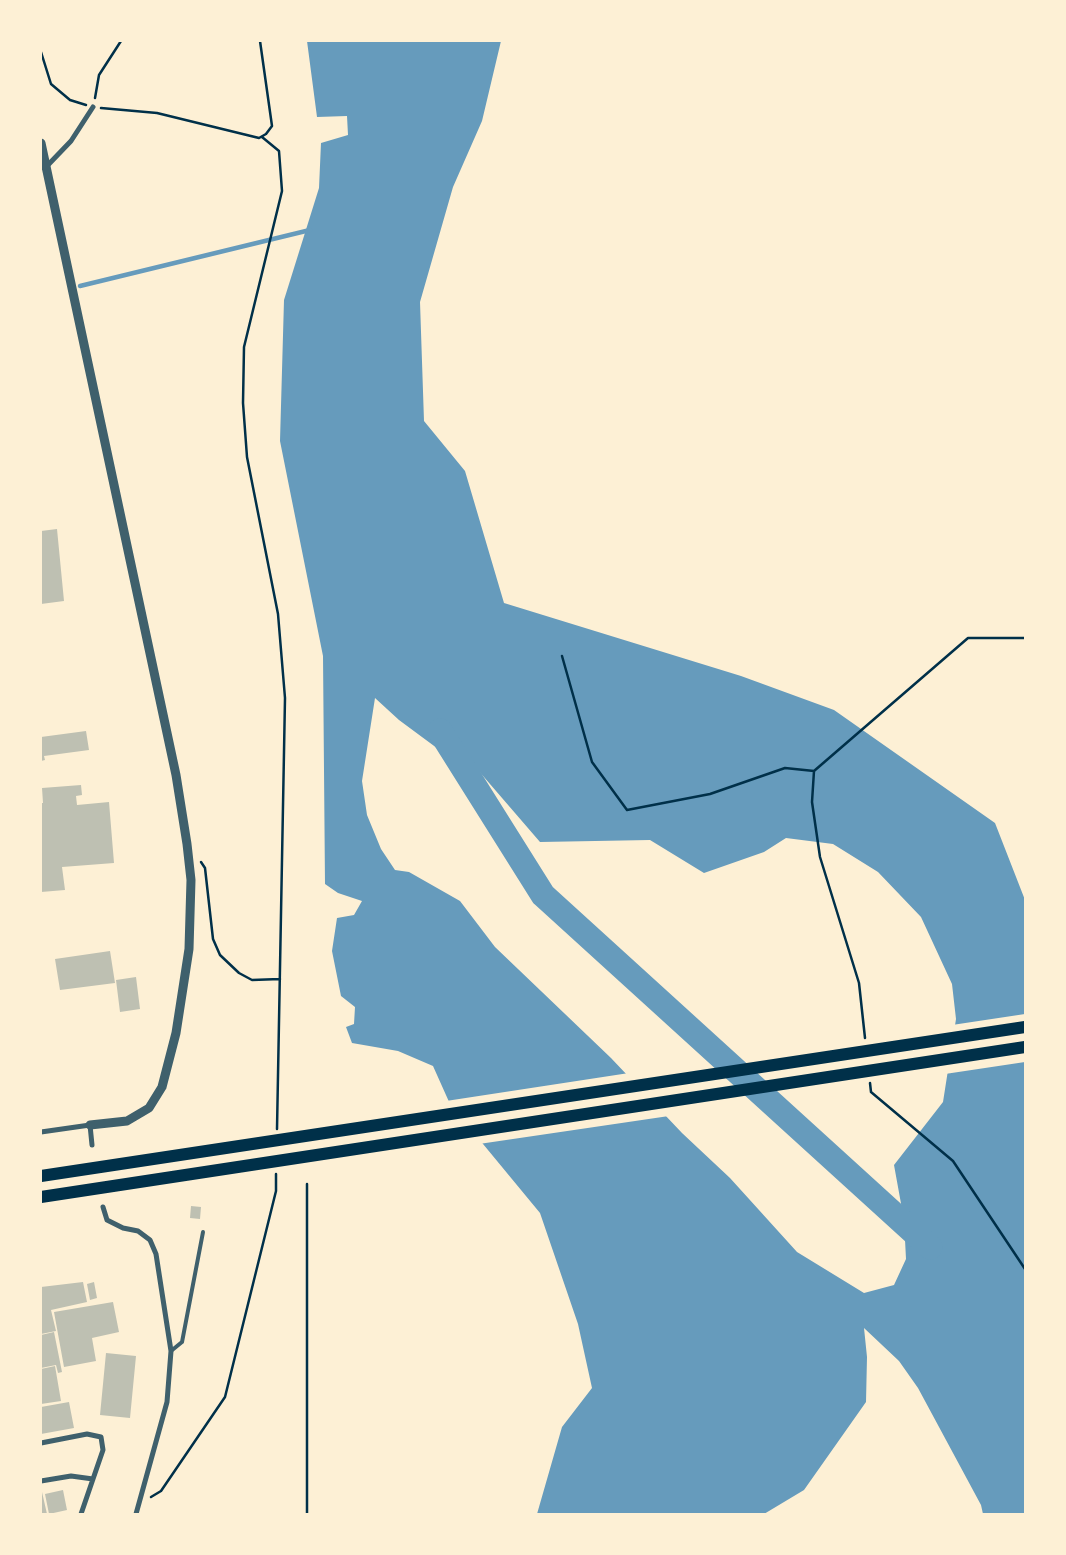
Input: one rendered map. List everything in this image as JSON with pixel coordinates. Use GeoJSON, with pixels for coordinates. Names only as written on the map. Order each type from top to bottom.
{"type":"FeatureCollection","features":[{"type":"Feature","properties":{"kind":"highway"},"geometry":{"type":"LineString","coordinates":[[41,1176],[1025,1027]]}},
{"type":"Feature","properties":{"kind":"highway"},"geometry":{"type":"LineString","coordinates":[[41,1197],[1025,1046]]}},
{"type":"Feature","properties":{"kind":"street"},"geometry":{"type":"LineString","coordinates":[[44,167],[71,142],[93,107]]}},
{"type":"Feature","properties":{"kind":"street"},"geometry":{"type":"LineString","coordinates":[[41,143],[44,167],[176,775],[187,844],[190,880],[189,949],[176,1033],[162,1087],[149,1108],[128,1121],[41,1132]]}},
{"type":"Feature","properties":{"kind":"street"},"geometry":{"type":"LineString","coordinates":[[90,1125],[92,1145]]}},
{"type":"Feature","properties":{"kind":"street"},"geometry":{"type":"LineString","coordinates":[[104,1207],[107,1220],[123,1228],[138,1231],[150,1240],[156,1254],[171,1351],[167,1402],[136,1514]]}},
{"type":"Feature","properties":{"kind":"street"},"geometry":{"type":"LineString","coordinates":[[41,1443],[87,1434],[101,1437],[103,1450],[81,1514]]}},
{"type":"Feature","properties":{"kind":"street"},"geometry":{"type":"LineString","coordinates":[[41,1481],[71,1476],[93,1479]]}},
{"type":"Feature","properties":{"kind":"lane"},"geometry":{"type":"LineString","coordinates":[[171,1351],[182,1342],[203,1232]]}},
{"type":"Feature","properties":{"kind":"path"},"geometry":{"type":"LineString","coordinates":[[93,107],[99,75],[121,41]]}},
{"type":"Feature","properties":{"kind":"path"},"geometry":{"type":"LineString","coordinates":[[41,52],[51,84],[70,100],[93,107],[157,113],[259,138],[266,134],[272,126],[260,41]]}},
{"type":"Feature","properties":{"kind":"path"},"geometry":{"type":"LineString","coordinates":[[262,137],[279,151],[282,191],[244,347],[243,403],[247,457],[278,614],[285,698],[277,1133]]}},
{"type":"Feature","properties":{"kind":"path"},"geometry":{"type":"LineString","coordinates":[[562,656],[592,762],[627,810],[710,794],[785,768],[814,771],[968,638],[1025,638]]}},
{"type":"Feature","properties":{"kind":"path"},"geometry":{"type":"LineString","coordinates":[[187,844],[205,868],[213,939],[220,955],[239,972],[252,980],[280,980]]}},
{"type":"Feature","properties":{"kind":"path"},"geometry":{"type":"LineString","coordinates":[[139,1504],[161,1492],[225,1397],[276,1191],[276,1171]]}},
{"type":"Feature","properties":{"kind":"path"},"geometry":{"type":"LineString","coordinates":[[307,1184],[307,1514]]}},
{"type":"Feature","properties":{"kind":"water"},"geometry":{"type":"Polygon","coordinates":[[[307,41],[501,41],[482,121],[453,187],[420,302],[424,421],[465,471],[504,603],[741,676],[834,710],[995,823],[1025,900],[1025,1514],[983,1514],[981,1505],[918,1388],[899,1361],[864,1328],[867,1357],[866,1402],[804,1490],[764,1514],[537,1514],[562,1427],[592,1388],[578,1324],[540,1213],[450,1104],[433,1066],[398,1051],[352,1043],[346,1027],[354,1024],[355,1007],[341,996],[332,951],[337,918],[354,915],[362,901],[338,893],[325,884],[323,656],[280,441],[284,300],[319,188],[321,143],[348,135],[347,116],[317,117],[307,41]],[[375,698],[362,781],[367,815],[381,849],[395,870],[409,872],[460,901],[495,947],[611,1058],[682,1133],[730,1178],[797,1252],[864,1293],[894,1285],[906,1259],[904,1220],[894,1165],[943,1102],[956,1019],[952,984],[921,917],[878,872],[833,844],[786,838],[764,852],[704,873],[650,840],[540,842],[471,762],[449,757],[399,720],[375,698]]]}},
{"type":"Feature","properties":{"kind":"pier"},"geometry":{"type":"Polygon","coordinates":[[[1025,1014],[1025,1062],[945,1074],[952,1025],[1025,1014]]]}},
{"type":"Feature","properties":{"kind":"pier"},"geometry":{"type":"Polygon","coordinates":[[[629,1073],[669,1116],[479,1144],[446,1101],[629,1073]]]}},
{"type":"Feature","properties":{"kind":"building"},"geometry":{"type":"Polygon","coordinates":[[[57,529],[64,601],[41,604],[41,531],[57,529]]]}},
{"type":"Feature","properties":{"kind":"building"},"geometry":{"type":"Polygon","coordinates":[[[86,731],[89,750],[44,756],[45,760],[41,761],[41,737],[86,731]]]}},
{"type":"Feature","properties":{"kind":"building"},"geometry":{"type":"Polygon","coordinates":[[[81,785],[82,795],[76,796],[77,805],[109,802],[114,863],[62,867],[65,890],[41,892],[42,788],[81,785]]]}},
{"type":"Feature","properties":{"kind":"building"},"geometry":{"type":"Polygon","coordinates":[[[110,951],[115,983],[60,990],[55,959],[110,951]]]}},
{"type":"Feature","properties":{"kind":"building"},"geometry":{"type":"Polygon","coordinates":[[[136,977],[140,1009],[120,1012],[116,980],[136,977]]]}},
{"type":"Feature","properties":{"kind":"building"},"geometry":{"type":"Polygon","coordinates":[[[191,1206],[201,1207],[200,1219],[190,1218],[191,1206]]]}},
{"type":"Feature","properties":{"kind":"building"},"geometry":{"type":"Polygon","coordinates":[[[83,1282],[87,1302],[51,1310],[56,1331],[41,1334],[41,1287],[83,1282]]]}},
{"type":"Feature","properties":{"kind":"building"},"geometry":{"type":"Polygon","coordinates":[[[94,1282],[97,1298],[90,1300],[87,1284],[94,1282]]]}},
{"type":"Feature","properties":{"kind":"building"},"geometry":{"type":"Polygon","coordinates":[[[113,1302],[119,1332],[92,1338],[96,1361],[64,1367],[54,1312],[113,1302]]]}},
{"type":"Feature","properties":{"kind":"building"},"geometry":{"type":"Polygon","coordinates":[[[54,1332],[62,1372],[58,1373],[56,1365],[41,1368],[41,1335],[54,1332]]]}},
{"type":"Feature","properties":{"kind":"building"},"geometry":{"type":"Polygon","coordinates":[[[106,1353],[136,1356],[130,1418],[100,1415],[106,1353]]]}},
{"type":"Feature","properties":{"kind":"building"},"geometry":{"type":"Polygon","coordinates":[[[55,1366],[61,1401],[41,1404],[41,1369],[55,1366]]]}},
{"type":"Feature","properties":{"kind":"building"},"geometry":{"type":"Polygon","coordinates":[[[69,1402],[74,1428],[41,1434],[41,1407],[69,1402]]]}},
{"type":"Feature","properties":{"kind":"building"},"geometry":{"type":"Polygon","coordinates":[[[63,1490],[67,1510],[49,1514],[45,1494],[63,1490]]]}},
{"type":"Feature","properties":{"kind":"building"},"geometry":{"type":"Polygon","coordinates":[[[42,1492],[47,1514],[41,1514],[42,1492]]]}},
{"type":"Feature","properties":{"kind":"waterway"},"geometry":{"type":"LineString","coordinates":[[80,286],[310,230]]}},
{"type":"Feature","properties":{"kind":"waterway"},"geometry":{"type":"LineString","coordinates":[[440,731],[543,895],[930,1247]]}}]}
